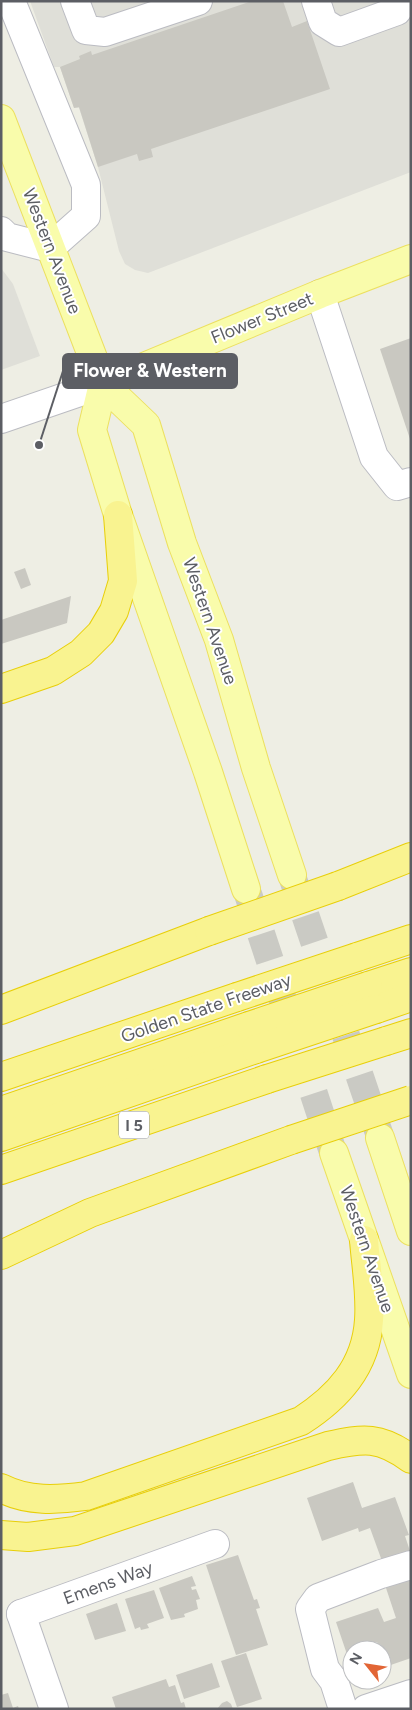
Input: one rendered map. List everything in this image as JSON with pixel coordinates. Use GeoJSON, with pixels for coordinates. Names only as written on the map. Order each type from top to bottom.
{"type":"FeatureCollection","features":[{"type":"Feature","properties":{"kind":"highway"},"geometry":{"type":"LineString","coordinates":[[1,689],[53,671],[81,654],[101,633],[114,611],[122,581],[118,515]]}},
{"type":"Feature","properties":{"kind":"highway"},"geometry":{"type":"LineString","coordinates":[[1,1010],[209,931],[338,886],[411,857]]}},
{"type":"Feature","properties":{"kind":"highway","name":"Golden State Freeway"},"geometry":{"type":"LineString","coordinates":[[1,1077],[411,939]]}},
{"type":"Feature","properties":{"kind":"highway"},"geometry":{"type":"LineString","coordinates":[[1,1111],[252,1037],[372,998],[411,972]]}},
{"type":"Feature","properties":{"kind":"highway"},"geometry":{"type":"LineString","coordinates":[[372,998],[411,997]]}},
{"type":"Feature","properties":{"kind":"highway"},"geometry":{"type":"LineString","coordinates":[[1,1137],[252,1037]]}},
{"type":"Feature","properties":{"kind":"highway","name":"I 5"},"geometry":{"type":"LineString","coordinates":[[1,1170],[267,1079],[399,1037]]}},
{"type":"Feature","properties":{"kind":"highway"},"geometry":{"type":"LineString","coordinates":[[1,1255],[90,1213],[291,1140],[411,1100]]}},
{"type":"Feature","properties":{"kind":"highway"},"geometry":{"type":"LineString","coordinates":[[1,1235],[39,1222],[90,1213]]}},
{"type":"Feature","properties":{"kind":"highway"},"geometry":{"type":"LineString","coordinates":[[1,1488],[28,1498],[56,1500],[86,1496],[301,1421],[320,1409],[341,1389],[354,1370],[364,1346],[369,1320],[364,1240]]}},
{"type":"Feature","properties":{"kind":"highway"},"geometry":{"type":"LineString","coordinates":[[1,1535],[28,1536],[75,1531],[328,1446],[352,1441],[383,1442],[411,1459]]}},
{"type":"Feature","properties":{"kind":"main road","name":"Western Avenue"},"geometry":{"type":"LineString","coordinates":[[1,119],[103,384],[146,425],[182,543],[219,640],[256,768],[292,874]]}},
{"type":"Feature","properties":{"kind":"main road","name":"Flower Street"},"geometry":{"type":"LineString","coordinates":[[103,384],[320,294],[411,260]]}},
{"type":"Feature","properties":{"kind":"main road"},"geometry":{"type":"LineString","coordinates":[[103,384],[92,430],[118,515],[208,772],[246,889]]}},
{"type":"Feature","properties":{"kind":"main road"},"geometry":{"type":"LineString","coordinates":[[380,1138],[411,1231]]}},
{"type":"Feature","properties":{"kind":"main road","name":"Western Avenue"},"geometry":{"type":"LineString","coordinates":[[334,1153],[411,1374]]}},
{"type":"Feature","properties":{"kind":"street"},"geometry":{"type":"LineString","coordinates":[[1,231],[7,237],[50,248],[86,216],[86,185],[11,1]]}},
{"type":"Feature","properties":{"kind":"street"},"geometry":{"type":"LineString","coordinates":[[75,1],[86,30],[105,32],[198,1]]}},
{"type":"Feature","properties":{"kind":"street"},"geometry":{"type":"LineString","coordinates":[[316,1],[323,22],[339,32],[397,11],[403,1]]}},
{"type":"Feature","properties":{"kind":"street"},"geometry":{"type":"LineString","coordinates":[[320,294],[374,458],[397,486],[411,482]]}},
{"type":"Feature","properties":{"kind":"street","name":"Flower Street"},"geometry":{"type":"LineString","coordinates":[[1,419],[103,384]]}},
{"type":"Feature","properties":{"kind":"street","name":"Emens Way"},"geometry":{"type":"LineString","coordinates":[[11,1610],[215,1544]]}},
{"type":"Feature","properties":{"kind":"street"},"geometry":{"type":"LineString","coordinates":[[343,1709],[334,1681],[325,1669],[310,1609],[318,1598],[381,1574],[411,1565]]}},
{"type":"Feature","properties":{"kind":"street"},"geometry":{"type":"LineString","coordinates":[[11,1610],[54,1709]]}},
{"type":"Feature","properties":{"kind":"street"},"geometry":{"type":"LineString","coordinates":[[366,1709],[411,1694]]}},
{"type":"Feature","properties":{"kind":"shaded area"},"geometry":{"type":"Polygon","coordinates":[[[30,1],[411,1],[411,172],[148,273],[135,270],[125,264],[119,251],[98,167],[79,108],[74,108],[60,67],[54,67],[30,1]]]}},
{"type":"Feature","properties":{"kind":"shaded area"},"geometry":{"type":"Polygon","coordinates":[[[1,268],[13,284],[40,356],[1,370],[1,268]]]}},
{"type":"Feature","properties":{"kind":"building"},"geometry":{"type":"Polygon","coordinates":[[[252,1],[283,1],[292,27],[307,21],[330,89],[151,149],[153,157],[139,161],[137,154],[98,167],[79,107],[74,108],[60,67],[80,59],[79,56],[91,51],[92,55],[252,1]]]}},
{"type":"Feature","properties":{"kind":"building"},"geometry":{"type":"Polygon","coordinates":[[[411,338],[411,439],[410,439],[380,349],[411,338]]]}},
{"type":"Feature","properties":{"kind":"building"},"geometry":{"type":"Polygon","coordinates":[[[25,568],[31,585],[21,589],[14,572],[25,568]]]}},
{"type":"Feature","properties":{"kind":"building"},"geometry":{"type":"Polygon","coordinates":[[[71,596],[67,623],[1,644],[1,620],[71,596]]]}},
{"type":"Feature","properties":{"kind":"building"},"geometry":{"type":"Polygon","coordinates":[[[353,1482],[362,1508],[395,1497],[409,1535],[405,1536],[410,1551],[382,1561],[370,1528],[359,1532],[358,1528],[322,1541],[307,1498],[353,1482]]]}},
{"type":"Feature","properties":{"kind":"building"},"geometry":{"type":"Polygon","coordinates":[[[238,1555],[254,1600],[257,1599],[260,1608],[256,1609],[268,1645],[236,1655],[206,1565],[238,1555]]]}},
{"type":"Feature","properties":{"kind":"building"},"geometry":{"type":"Polygon","coordinates":[[[411,1573],[411,1658],[392,1665],[392,1640],[342,1640],[336,1622],[378,1608],[384,1622],[396,1618],[384,1582],[411,1573]]]}},
{"type":"Feature","properties":{"kind":"building"},"geometry":{"type":"Polygon","coordinates":[[[192,1576],[196,1586],[191,1587],[192,1590],[196,1589],[200,1599],[196,1600],[198,1609],[184,1614],[185,1617],[171,1620],[159,1588],[192,1576]]]}},
{"type":"Feature","properties":{"kind":"building"},"geometry":{"type":"Polygon","coordinates":[[[154,1590],[164,1618],[147,1624],[149,1628],[141,1630],[140,1627],[135,1629],[125,1599],[154,1590]]]}},
{"type":"Feature","properties":{"kind":"building"},"geometry":{"type":"Polygon","coordinates":[[[117,1603],[126,1631],[95,1640],[86,1614],[117,1603]]]}},
{"type":"Feature","properties":{"kind":"building"},"geometry":{"type":"Polygon","coordinates":[[[246,1653],[262,1699],[237,1707],[221,1661],[246,1653]]]}},
{"type":"Feature","properties":{"kind":"building"},"geometry":{"type":"Polygon","coordinates":[[[212,1663],[220,1687],[184,1699],[176,1675],[212,1663]]]}},
{"type":"Feature","properties":{"kind":"building"},"geometry":{"type":"Polygon","coordinates":[[[166,1679],[169,1687],[175,1685],[181,1703],[184,1702],[186,1709],[116,1709],[112,1697],[166,1679]]]}},
{"type":"Feature","properties":{"kind":"building"},"geometry":{"type":"Polygon","coordinates":[[[8,1693],[13,1708],[18,1706],[19,1709],[1,1709],[1,1695],[8,1693]]]}},
{"type":"Feature","properties":{"kind":"building"},"geometry":{"type":"Polygon","coordinates":[[[227,1701],[233,1709],[217,1709],[222,1703],[227,1701]]]}},
{"type":"Feature","properties":{"kind":"tunnel"},"geometry":{"type":"LineString","coordinates":[[292,876],[380,1136]]}},
{"type":"Feature","properties":{"kind":"tunnel"},"geometry":{"type":"LineString","coordinates":[[248,894],[333,1152]]}},
{"type":"Feature","properties":{"kind":"place","name":"Flower & Western"},"geometry":{"type":"Point","coordinates":[39,445]}}]}
